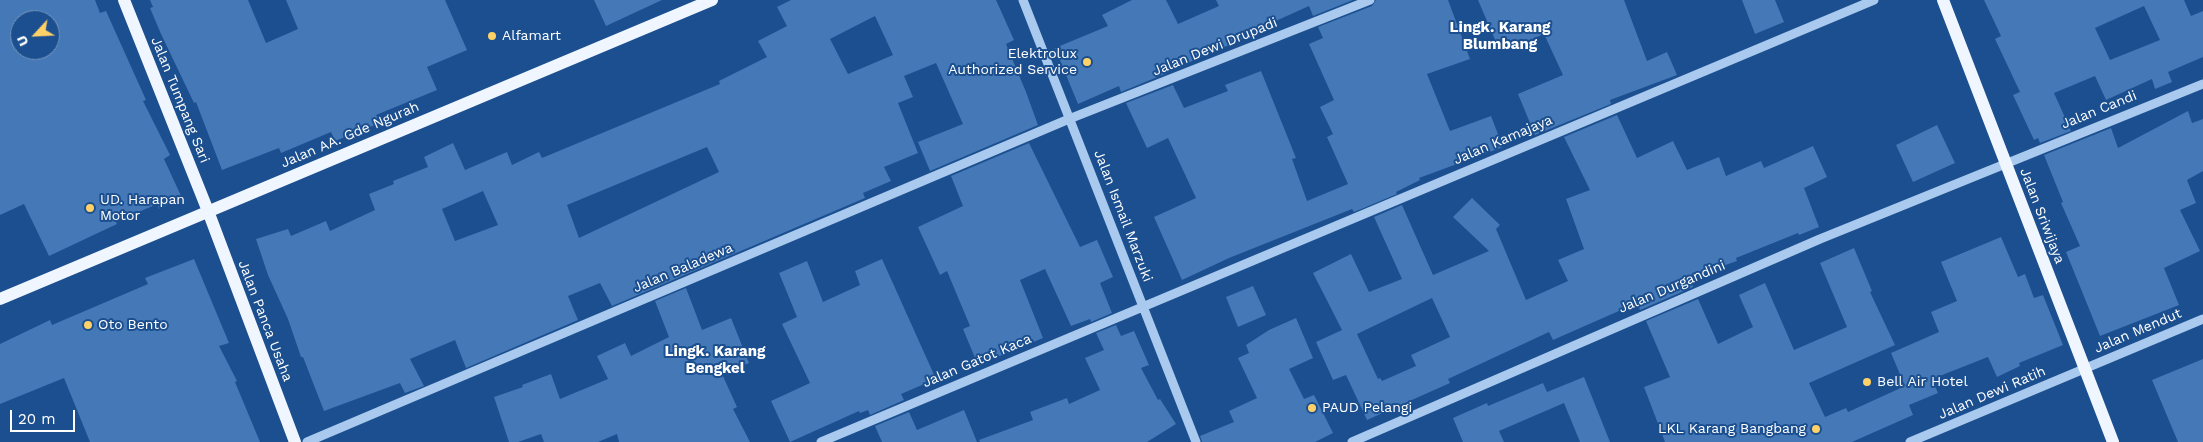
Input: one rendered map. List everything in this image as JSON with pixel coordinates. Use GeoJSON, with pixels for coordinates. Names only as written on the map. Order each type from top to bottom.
{"type":"FeatureCollection","features":[{"type":"Feature","properties":{"kind":"main road","name":"Jalan Tumpang Sari"},"geometry":{"type":"LineString","coordinates":[[124,0],[208,211]]}},
{"type":"Feature","properties":{"kind":"main road","name":"Jalan AA. Gde Ngurah"},"geometry":{"type":"LineString","coordinates":[[0,299],[712,0]]}},
{"type":"Feature","properties":{"kind":"main road","name":"Jalan Sriwijaya"},"geometry":{"type":"LineString","coordinates":[[1943,0],[2113,442]]}},
{"type":"Feature","properties":{"kind":"main road","name":"Jalan Panca Usaha"},"geometry":{"type":"LineString","coordinates":[[208,211],[295,442]]}},
{"type":"Feature","properties":{"kind":"street","name":"Jalan Ismail Marzuki"},"geometry":{"type":"LineString","coordinates":[[1023,0],[1196,442]]}},
{"type":"Feature","properties":{"kind":"street","name":"Jalan Dewi Drupadi"},"geometry":{"type":"LineString","coordinates":[[1070,119],[1370,0]]}},
{"type":"Feature","properties":{"kind":"street","name":"Jalan Kamajaya"},"geometry":{"type":"LineString","coordinates":[[1143,306],[1874,0]]}},
{"type":"Feature","properties":{"kind":"street","name":"Jalan Candi"},"geometry":{"type":"LineString","coordinates":[[2006,163],[2203,84]]}},
{"type":"Feature","properties":{"kind":"street","name":"Jalan Baladewa"},"geometry":{"type":"LineString","coordinates":[[307,442],[1070,119]]}},
{"type":"Feature","properties":{"kind":"street","name":"Jalan Durgandini"},"geometry":{"type":"LineString","coordinates":[[1352,442],[1671,302],[2006,163]]}},
{"type":"Feature","properties":{"kind":"street","name":"Jalan Gatot Kaca"},"geometry":{"type":"LineString","coordinates":[[822,442],[1143,306]]}},
{"type":"Feature","properties":{"kind":"street","name":"Jalan Mendut"},"geometry":{"type":"LineString","coordinates":[[2084,369],[2203,319]]}},
{"type":"Feature","properties":{"kind":"street","name":"Jalan Dewi Ratih"},"geometry":{"type":"LineString","coordinates":[[1910,442],[2084,369]]}},
{"type":"Feature","properties":{"kind":"building"},"geometry":{"type":"Polygon","coordinates":[[[0,0],[95,0],[100,13],[106,11],[146,100],[143,101],[170,155],[164,159],[182,198],[159,209],[157,204],[116,222],[117,224],[49,256],[24,204],[0,215],[0,0]]]}},
{"type":"Feature","properties":{"kind":"building"},"geometry":{"type":"Polygon","coordinates":[[[150,0],[248,0],[266,43],[298,29],[286,0],[445,0],[467,50],[427,67],[437,90],[376,115],[380,123],[335,141],[331,132],[281,153],[279,148],[222,170],[196,102],[194,103],[161,34],[150,8],[153,7],[150,0]]]}},
{"type":"Feature","properties":{"kind":"building"},"geometry":{"type":"Polygon","coordinates":[[[594,0],[662,0],[606,26],[594,0]]]}},
{"type":"Feature","properties":{"kind":"building"},"geometry":{"type":"Polygon","coordinates":[[[791,0],[996,0],[1014,40],[1006,44],[1038,125],[930,171],[918,142],[963,124],[936,63],[904,76],[913,97],[898,103],[918,153],[884,167],[891,181],[863,193],[865,198],[612,306],[600,283],[568,296],[578,320],[466,368],[455,340],[410,359],[424,386],[405,393],[400,383],[324,411],[303,357],[301,357],[288,319],[268,275],[256,239],[288,229],[291,236],[326,221],[330,231],[375,210],[369,194],[394,184],[393,181],[428,167],[424,157],[453,143],[465,170],[507,152],[512,165],[539,152],[542,158],[720,84],[719,81],[767,57],[758,41],[787,26],[777,7],[791,0]],[[875,16],[830,39],[848,74],[893,55],[875,16]],[[707,147],[567,205],[579,238],[719,172],[707,147]],[[483,191],[442,209],[455,241],[498,225],[483,191]]]}},
{"type":"Feature","properties":{"kind":"building"},"geometry":{"type":"Polygon","coordinates":[[[1132,0],[1166,0],[1178,24],[1219,6],[1216,0],[1353,0],[1313,16],[1309,6],[1258,29],[1259,32],[1167,73],[1121,92],[1119,86],[1078,104],[1055,48],[1108,26],[1102,15],[1132,0]]]}},
{"type":"Feature","properties":{"kind":"building"},"geometry":{"type":"Polygon","coordinates":[[[1376,0],[1448,0],[1470,59],[1427,74],[1450,131],[1491,116],[1503,147],[1419,178],[1420,180],[1396,192],[1397,194],[1354,212],[1352,209],[1229,258],[1182,280],[1154,217],[1196,198],[1168,138],[1147,148],[1126,103],[1173,85],[1184,108],[1228,91],[1225,85],[1261,71],[1296,158],[1292,159],[1307,201],[1348,184],[1327,137],[1333,134],[1320,107],[1334,100],[1309,44],[1323,38],[1318,27],[1372,6],[1376,0]]]}},
{"type":"Feature","properties":{"kind":"building"},"geometry":{"type":"Polygon","coordinates":[[[1478,0],[1624,0],[1647,61],[1667,52],[1677,75],[1610,100],[1611,104],[1535,135],[1518,94],[1563,75],[1544,34],[1508,49],[1507,46],[1499,49],[1478,0]]]}},
{"type":"Feature","properties":{"kind":"building"},"geometry":{"type":"Polygon","coordinates":[[[1742,0],[1775,0],[1784,22],[1755,34],[1742,0]]]}},
{"type":"Feature","properties":{"kind":"building"},"geometry":{"type":"Polygon","coordinates":[[[1984,0],[2184,0],[2191,16],[2203,11],[2203,57],[2168,72],[2172,82],[2155,89],[2152,79],[2106,100],[2095,76],[2054,93],[2071,131],[2040,143],[2038,138],[2034,140],[2013,95],[2020,92],[1995,39],[2001,36],[1984,0]],[[2144,6],[2095,28],[2110,60],[2160,40],[2144,6]]]}},
{"type":"Feature","properties":{"kind":"building"},"geometry":{"type":"Polygon","coordinates":[[[2188,111],[2192,123],[2203,119],[2203,171],[2187,180],[2196,203],[2180,210],[2200,251],[2164,268],[2179,305],[2100,336],[2066,252],[2080,246],[2061,203],[2063,202],[2044,155],[2111,128],[2118,148],[2188,111]]]}},
{"type":"Feature","properties":{"kind":"building"},"geometry":{"type":"Polygon","coordinates":[[[1617,115],[1637,158],[1673,141],[1687,170],[1719,157],[1726,176],[1761,161],[1764,168],[1813,146],[1827,177],[1804,188],[1819,227],[1799,235],[1798,233],[1736,258],[1737,261],[1691,277],[1693,287],[1640,310],[1637,303],[1553,340],[1549,332],[1448,379],[1450,383],[1367,420],[1346,375],[1333,380],[1316,342],[1342,330],[1313,273],[1351,254],[1369,292],[1402,279],[1374,217],[1402,205],[1433,275],[1489,251],[1453,217],[1472,198],[1500,225],[1496,229],[1526,300],[1568,281],[1558,260],[1584,249],[1566,199],[1590,190],[1564,137],[1617,115]],[[1432,298],[1357,334],[1378,379],[1380,378],[1382,381],[1416,366],[1411,355],[1450,337],[1432,298]]]}},
{"type":"Feature","properties":{"kind":"building"},"geometry":{"type":"Polygon","coordinates":[[[1937,125],[1955,163],[1913,182],[1896,145],[1937,125]]]}},
{"type":"Feature","properties":{"kind":"building"},"geometry":{"type":"Polygon","coordinates":[[[1029,143],[1080,247],[1097,240],[1113,277],[1100,283],[1112,313],[1091,322],[1090,319],[1071,326],[1045,269],[1020,280],[1043,338],[978,365],[963,329],[970,326],[947,271],[940,275],[918,227],[963,206],[951,176],[1029,143]]]}},
{"type":"Feature","properties":{"kind":"building"},"geometry":{"type":"Polygon","coordinates":[[[2001,237],[2018,277],[2025,274],[2034,298],[2043,295],[2063,345],[2019,363],[2020,366],[1997,377],[1988,357],[1932,379],[1938,393],[1909,405],[1913,415],[1852,442],[1665,442],[1644,387],[1670,377],[1646,321],[1698,299],[1718,344],[1753,327],[1739,295],[1765,283],[1794,350],[1847,327],[1820,263],[1854,248],[1872,291],[1870,292],[1895,345],[1809,383],[1825,417],[1846,408],[1848,412],[1905,386],[1891,353],[1939,332],[1931,312],[1957,301],[1941,262],[2001,237]]]}},
{"type":"Feature","properties":{"kind":"building"},"geometry":{"type":"Polygon","coordinates":[[[194,259],[229,343],[219,346],[237,381],[235,382],[260,442],[90,442],[64,378],[0,404],[0,344],[50,320],[52,325],[148,284],[145,278],[194,259]]]}},
{"type":"Feature","properties":{"kind":"building"},"geometry":{"type":"Polygon","coordinates":[[[882,259],[936,379],[901,394],[904,400],[870,415],[868,410],[860,413],[859,411],[790,442],[771,401],[810,383],[782,324],[797,317],[779,273],[807,261],[823,302],[860,285],[855,271],[882,259]]]}},
{"type":"Feature","properties":{"kind":"building"},"geometry":{"type":"Polygon","coordinates":[[[1253,286],[1266,315],[1238,327],[1226,297],[1253,286]]]}},
{"type":"Feature","properties":{"kind":"building"},"geometry":{"type":"Polygon","coordinates":[[[686,288],[702,330],[731,318],[749,363],[722,374],[737,407],[733,409],[750,442],[619,442],[617,434],[598,442],[544,442],[541,434],[518,442],[509,442],[494,397],[523,387],[522,385],[551,374],[560,399],[608,379],[597,356],[625,343],[631,356],[669,337],[655,301],[686,288]]]}},
{"type":"Feature","properties":{"kind":"building"},"geometry":{"type":"Polygon","coordinates":[[[1296,318],[1313,358],[1289,369],[1304,399],[1314,395],[1333,433],[1315,442],[1202,442],[1200,436],[1234,422],[1229,411],[1257,398],[1238,358],[1249,353],[1246,345],[1269,330],[1296,318]]]}},
{"type":"Feature","properties":{"kind":"building"},"geometry":{"type":"Polygon","coordinates":[[[1116,325],[1121,336],[1134,331],[1149,365],[1141,368],[1158,400],[1160,399],[1176,424],[1147,442],[980,442],[979,440],[1033,420],[1030,412],[1067,398],[1069,404],[1100,390],[1085,358],[1104,350],[1096,333],[1116,325]]]}},
{"type":"Feature","properties":{"kind":"building"},"geometry":{"type":"Polygon","coordinates":[[[2203,359],[2203,442],[2178,442],[2152,380],[2203,359]]]}},
{"type":"Feature","properties":{"kind":"building"},"geometry":{"type":"Polygon","coordinates":[[[1584,377],[1610,442],[1580,442],[1564,403],[1499,431],[1504,442],[1463,442],[1453,418],[1487,403],[1488,406],[1543,383],[1547,392],[1584,377]]]}},
{"type":"Feature","properties":{"kind":"building"},"geometry":{"type":"Polygon","coordinates":[[[964,410],[977,442],[882,442],[875,426],[909,412],[917,430],[964,410]]]}},
{"type":"Feature","properties":{"kind":"place","name":"Alfamart"},"geometry":{"type":"Point","coordinates":[492,36]}},
{"type":"Feature","properties":{"kind":"place","name":"Elektrolux Authorized Service"},"geometry":{"type":"Point","coordinates":[1087,62]}},
{"type":"Feature","properties":{"kind":"place","name":"UD. Harapan Motor"},"geometry":{"type":"Point","coordinates":[90,208]}},
{"type":"Feature","properties":{"kind":"place","name":"Oto Bento"},"geometry":{"type":"Point","coordinates":[88,325]}},
{"type":"Feature","properties":{"kind":"place","name":"Bell Air Hotel"},"geometry":{"type":"Point","coordinates":[1867,382]}},
{"type":"Feature","properties":{"kind":"place","name":"PAUD Pelangi"},"geometry":{"type":"Point","coordinates":[1312,408]}},
{"type":"Feature","properties":{"kind":"place","name":"LKL Karang Bangbang"},"geometry":{"type":"Point","coordinates":[1816,429]}},
{"type":"Feature","properties":{"kind":"district","name":"Lingk. Karang Blumbang"},"geometry":{"type":"Point","coordinates":[1500,36]}},
{"type":"Feature","properties":{"kind":"district","name":"Lingk. Karang Bengkel"},"geometry":{"type":"Point","coordinates":[715,360]}}]}
